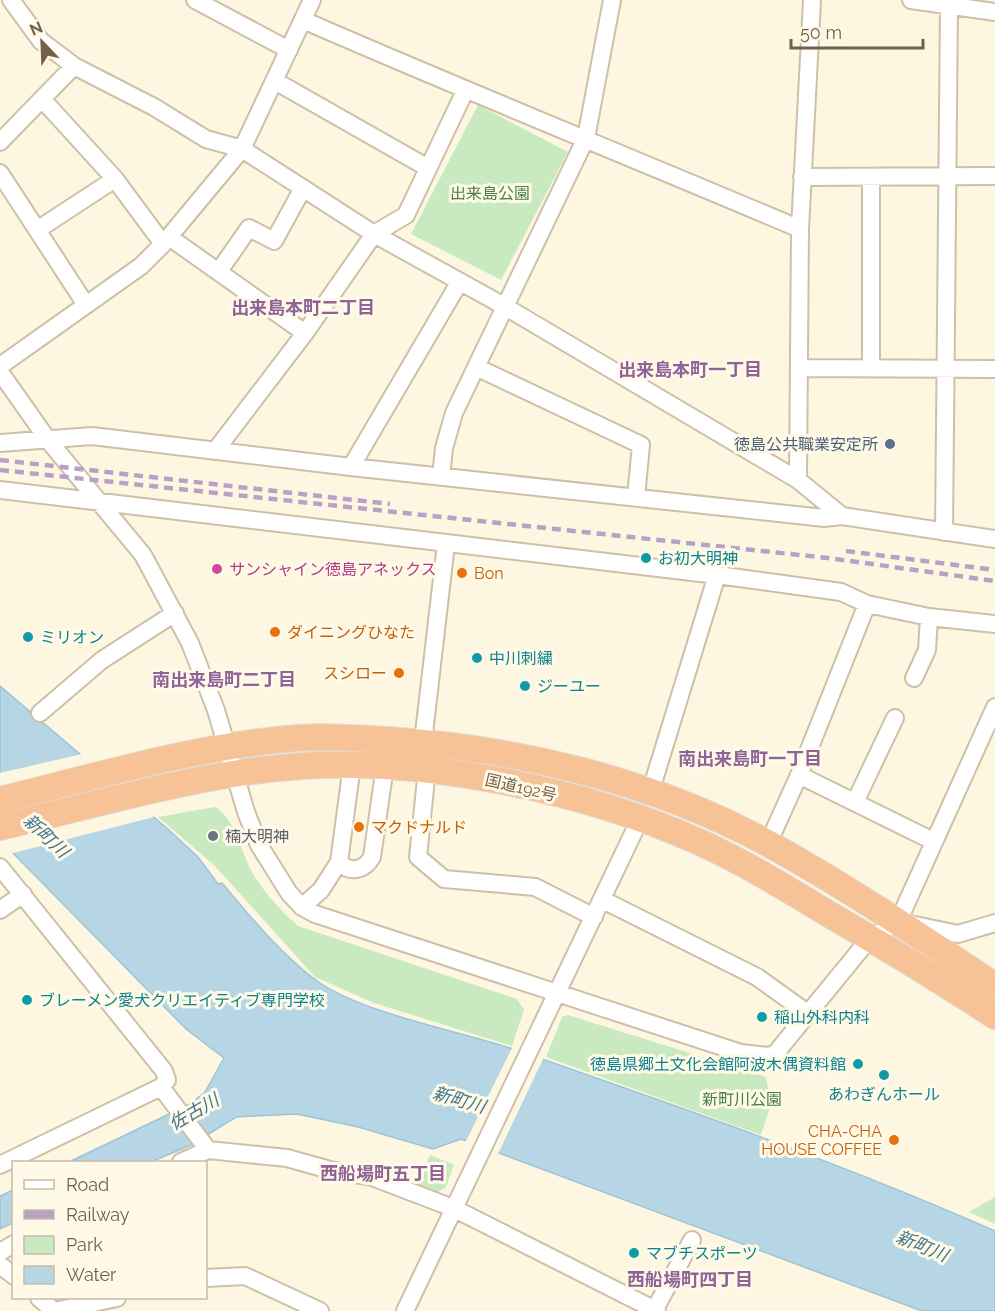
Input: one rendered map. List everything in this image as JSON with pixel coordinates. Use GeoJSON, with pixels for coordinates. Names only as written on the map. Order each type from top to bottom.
{"type":"FeatureCollection","features":[{"type":"Feature","properties":{"kind":"highway","name":"国道192号"},"geometry":{"type":"LineString","coordinates":[[0,800],[227,747],[300,738],[423,742],[531,758],[650,793],[768,844],[898,922],[995,986]]}},
{"type":"Feature","properties":{"kind":"highway","name":"国道192号"},"geometry":{"type":"LineString","coordinates":[[0,827],[235,775],[295,767],[386,766],[477,776],[582,801],[640,819],[695,840],[747,865],[995,1016]]}},
{"type":"Feature","properties":{"kind":"street"},"geometry":{"type":"LineString","coordinates":[[195,0],[289,50]]}},
{"type":"Feature","properties":{"kind":"street"},"geometry":{"type":"LineString","coordinates":[[0,366],[141,266],[166,241],[242,148],[312,0]]}},
{"type":"Feature","properties":{"kind":"street"},"geometry":{"type":"LineString","coordinates":[[441,477],[447,429],[586,138],[612,0]]}},
{"type":"Feature","properties":{"kind":"street"},"geometry":{"type":"LineString","coordinates":[[798,480],[800,229],[812,0]]}},
{"type":"Feature","properties":{"kind":"street"},"geometry":{"type":"LineString","coordinates":[[911,0],[995,12]]}},
{"type":"Feature","properties":{"kind":"street"},"geometry":{"type":"LineString","coordinates":[[944,532],[949,5]]}},
{"type":"Feature","properties":{"kind":"street"},"geometry":{"type":"LineString","coordinates":[[8,7],[41,41],[74,66],[154,107],[206,139],[242,148],[374,234],[504,306],[798,480],[842,516]]}},
{"type":"Feature","properties":{"kind":"street"},"geometry":{"type":"LineString","coordinates":[[303,20],[465,91],[586,138],[800,229]]}},
{"type":"Feature","properties":{"kind":"street"},"geometry":{"type":"LineString","coordinates":[[0,142],[74,66]]}},
{"type":"Feature","properties":{"kind":"street"},"geometry":{"type":"LineString","coordinates":[[275,81],[428,168]]}},
{"type":"Feature","properties":{"kind":"street"},"geometry":{"type":"LineString","coordinates":[[215,451],[305,333],[374,234],[406,216],[465,91]]}},
{"type":"Feature","properties":{"kind":"street"},"geometry":{"type":"LineString","coordinates":[[42,99],[115,179],[166,241],[219,271],[305,333]]}},
{"type":"Feature","properties":{"kind":"street"},"geometry":{"type":"LineString","coordinates":[[0,172],[86,305]]}},
{"type":"Feature","properties":{"kind":"street"},"geometry":{"type":"LineString","coordinates":[[802,177],[995,176]]}},
{"type":"Feature","properties":{"kind":"street"},"geometry":{"type":"LineString","coordinates":[[871,177],[871,368]]}},
{"type":"Feature","properties":{"kind":"street"},"geometry":{"type":"LineString","coordinates":[[37,230],[115,179]]}},
{"type":"Feature","properties":{"kind":"street"},"geometry":{"type":"LineString","coordinates":[[219,271],[249,228],[274,241],[303,188]]}},
{"type":"Feature","properties":{"kind":"street"},"geometry":{"type":"LineString","coordinates":[[351,467],[459,283]]}},
{"type":"Feature","properties":{"kind":"street"},"geometry":{"type":"LineString","coordinates":[[476,367],[640,446],[636,497]]}},
{"type":"Feature","properties":{"kind":"street"},"geometry":{"type":"LineString","coordinates":[[799,368],[995,369]]}},
{"type":"Feature","properties":{"kind":"street"},"geometry":{"type":"LineString","coordinates":[[0,372],[48,440],[143,555],[175,613],[216,710],[259,845],[289,893],[302,908],[315,914],[556,993],[756,1055],[776,1054],[810,1015],[870,938],[898,922],[995,707]]}},
{"type":"Feature","properties":{"kind":"street"},"geometry":{"type":"LineString","coordinates":[[0,443],[92,436],[351,467],[824,518],[842,516],[995,539]]}},
{"type":"Feature","properties":{"kind":"street"},"geometry":{"type":"LineString","coordinates":[[0,490],[717,575],[841,592],[867,604],[929,617],[995,624]]}},
{"type":"Feature","properties":{"kind":"street"},"geometry":{"type":"LineString","coordinates":[[423,742],[446,544]]}},
{"type":"Feature","properties":{"kind":"street"},"geometry":{"type":"LineString","coordinates":[[650,793],[717,575]]}},
{"type":"Feature","properties":{"kind":"street"},"geometry":{"type":"LineString","coordinates":[[768,844],[800,774],[867,604]]}},
{"type":"Feature","properties":{"kind":"street"},"geometry":{"type":"LineString","coordinates":[[40,713],[102,660],[175,613]]}},
{"type":"Feature","properties":{"kind":"street"},"geometry":{"type":"LineString","coordinates":[[914,678],[927,650],[929,617]]}},
{"type":"Feature","properties":{"kind":"street"},"geometry":{"type":"LineString","coordinates":[[855,802],[895,718]]}},
{"type":"Feature","properties":{"kind":"street"},"geometry":{"type":"LineString","coordinates":[[302,908],[321,890],[339,862],[352,765]]}},
{"type":"Feature","properties":{"kind":"street"},"geometry":{"type":"LineString","coordinates":[[339,862],[342,866],[360,869],[366,868],[372,857],[386,766]]}},
{"type":"Feature","properties":{"kind":"street"},"geometry":{"type":"LineString","coordinates":[[427,769],[418,857],[437,875],[465,882],[535,887],[594,917]]}},
{"type":"Feature","properties":{"kind":"street"},"geometry":{"type":"LineString","coordinates":[[800,774],[933,841]]}},
{"type":"Feature","properties":{"kind":"street"},"geometry":{"type":"LineString","coordinates":[[405,1311],[640,819]]}},
{"type":"Feature","properties":{"kind":"street"},"geometry":{"type":"LineString","coordinates":[[0,867],[164,1071],[167,1080],[161,1087],[0,1165]]}},
{"type":"Feature","properties":{"kind":"street"},"geometry":{"type":"LineString","coordinates":[[0,910],[23,894]]}},
{"type":"Feature","properties":{"kind":"street"},"geometry":{"type":"LineString","coordinates":[[603,900],[757,976],[810,1015]]}},
{"type":"Feature","properties":{"kind":"street"},"geometry":{"type":"LineString","coordinates":[[898,922],[958,934],[995,923]]}},
{"type":"Feature","properties":{"kind":"street"},"geometry":{"type":"LineString","coordinates":[[161,1087],[205,1146]]}},
{"type":"Feature","properties":{"kind":"street"},"geometry":{"type":"LineString","coordinates":[[182,1161],[205,1146],[287,1158],[330,1170],[372,1177],[453,1208],[655,1311],[692,1240]]}},
{"type":"Feature","properties":{"kind":"street"},"geometry":{"type":"LineString","coordinates":[[0,1264],[12,1274]]}},
{"type":"Feature","properties":{"kind":"street"},"geometry":{"type":"LineString","coordinates":[[207,1278],[245,1276],[320,1311]]}},
{"type":"Feature","properties":{"kind":"street"},"geometry":{"type":"LineString","coordinates":[[40,1299],[54,1311],[112,1299]]}},
{"type":"Feature","properties":{"kind":"green space","name":"出来島公園"},"geometry":{"type":"Polygon","coordinates":[[[478,105],[568,152],[501,280],[411,234],[478,105]]]}},
{"type":"Feature","properties":{"kind":"green space"},"geometry":{"type":"Polygon","coordinates":[[[215,807],[228,819],[252,872],[262,887],[298,926],[517,999],[524,1010],[512,1046],[374,1003],[315,977],[214,865],[158,817],[215,807]]]}},
{"type":"Feature","properties":{"kind":"green space","name":"新町川公園"},"geometry":{"type":"Polygon","coordinates":[[[568,1015],[766,1077],[771,1104],[761,1135],[546,1057],[562,1017],[568,1015]]]}},
{"type":"Feature","properties":{"kind":"green space"},"geometry":{"type":"Polygon","coordinates":[[[430,1155],[454,1165],[446,1187],[437,1193],[417,1186],[430,1155]]]}},
{"type":"Feature","properties":{"kind":"green space"},"geometry":{"type":"Polygon","coordinates":[[[995,1197],[995,1224],[969,1212],[995,1197]]]}},
{"type":"Feature","properties":{"kind":"water"},"geometry":{"type":"Polygon","coordinates":[[[0,686],[169,830],[198,857],[218,884],[222,883],[288,956],[313,978],[333,991],[356,1002],[516,1050],[697,1114],[877,1181],[995,1231],[995,1311],[922,1311],[461,1139],[433,1149],[358,1127],[297,1114],[236,1117],[191,1145],[153,1161],[71,1161],[190,1104],[205,1092],[224,1058],[186,1029],[0,840],[0,686]]]}},
{"type":"Feature","properties":{"kind":"water"},"geometry":{"type":"Polygon","coordinates":[[[12,1190],[12,1223],[0,1229],[0,1196],[12,1190]]]}},
{"type":"Feature","properties":{"kind":"pier"},"geometry":{"type":"Polygon","coordinates":[[[86,753],[146,805],[154,817],[9,854],[0,845],[0,773],[86,753]]]}},
{"type":"Feature","properties":{"kind":"pier"},"geometry":{"type":"Polygon","coordinates":[[[513,1046],[544,1057],[497,1156],[465,1143],[513,1046]]]}},
{"type":"Feature","properties":{"kind":"railway"},"geometry":{"type":"LineString","coordinates":[[0,460],[390,504]]}},
{"type":"Feature","properties":{"kind":"railway"},"geometry":{"type":"LineString","coordinates":[[0,470],[828,558],[995,581]]}},
{"type":"Feature","properties":{"kind":"railway"},"geometry":{"type":"LineString","coordinates":[[846,551],[995,570]]}},
{"type":"Feature","properties":{"kind":"place","name":"徳島公共職業安定所"},"geometry":{"type":"Point","coordinates":[890,444]}},
{"type":"Feature","properties":{"kind":"place","name":"お初大明神"},"geometry":{"type":"Point","coordinates":[646,558]}},
{"type":"Feature","properties":{"kind":"place","name":"サンシャイン徳島アネックス"},"geometry":{"type":"Point","coordinates":[217,569]}},
{"type":"Feature","properties":{"kind":"place","name":"Bon"},"geometry":{"type":"Point","coordinates":[462,573]}},
{"type":"Feature","properties":{"kind":"place","name":"ダイニングひなた"},"geometry":{"type":"Point","coordinates":[275,632]}},
{"type":"Feature","properties":{"kind":"place","name":"ミリオン"},"geometry":{"type":"Point","coordinates":[28,637]}},
{"type":"Feature","properties":{"kind":"place","name":"中川刺繍"},"geometry":{"type":"Point","coordinates":[477,658]}},
{"type":"Feature","properties":{"kind":"place","name":"スシロー"},"geometry":{"type":"Point","coordinates":[399,673]}},
{"type":"Feature","properties":{"kind":"place","name":"ジーユー"},"geometry":{"type":"Point","coordinates":[525,686]}},
{"type":"Feature","properties":{"kind":"place","name":"マクドナルド"},"geometry":{"type":"Point","coordinates":[359,827]}},
{"type":"Feature","properties":{"kind":"place","name":"楠大明神"},"geometry":{"type":"Point","coordinates":[213,836]}},
{"type":"Feature","properties":{"kind":"place","name":"ブレーメン愛犬クリエイティブ専門学校"},"geometry":{"type":"Point","coordinates":[27,1000]}},
{"type":"Feature","properties":{"kind":"place","name":"稲山外科内科"},"geometry":{"type":"Point","coordinates":[762,1017]}},
{"type":"Feature","properties":{"kind":"place","name":"徳島県郷土文化会館阿波木偶資料館"},"geometry":{"type":"Point","coordinates":[858,1064]}},
{"type":"Feature","properties":{"kind":"place","name":"あわぎんホール"},"geometry":{"type":"Point","coordinates":[884,1075]}},
{"type":"Feature","properties":{"kind":"place","name":"CHA-CHA HOUSE COFFEE"},"geometry":{"type":"Point","coordinates":[894,1140]}},
{"type":"Feature","properties":{"kind":"place","name":"マブチスポーツ"},"geometry":{"type":"Point","coordinates":[634,1253]}},
{"type":"Feature","properties":{"kind":"district","name":"出来島本町二丁目"},"geometry":{"type":"Point","coordinates":[303,308]}},
{"type":"Feature","properties":{"kind":"district","name":"出来島本町一丁目"},"geometry":{"type":"Point","coordinates":[690,370]}},
{"type":"Feature","properties":{"kind":"district","name":"南出来島町二丁目"},"geometry":{"type":"Point","coordinates":[224,680]}},
{"type":"Feature","properties":{"kind":"district","name":"南出来島町一丁目"},"geometry":{"type":"Point","coordinates":[750,759]}},
{"type":"Feature","properties":{"kind":"district","name":"西船場町五丁目"},"geometry":{"type":"Point","coordinates":[383,1174]}},
{"type":"Feature","properties":{"kind":"district","name":"西船場町四丁目"},"geometry":{"type":"Point","coordinates":[690,1280]}},
{"type":"Feature","properties":{"kind":"water label","name":"新町川"},"geometry":{"type":"Point","coordinates":[46,836]}},
{"type":"Feature","properties":{"kind":"water label","name":"新町川"},"geometry":{"type":"Point","coordinates":[459,1100]}},
{"type":"Feature","properties":{"kind":"water label","name":"佐古川"},"geometry":{"type":"Point","coordinates":[194,1112]}},
{"type":"Feature","properties":{"kind":"water label","name":"新町川"},"geometry":{"type":"Point","coordinates":[922,1246]}}]}
